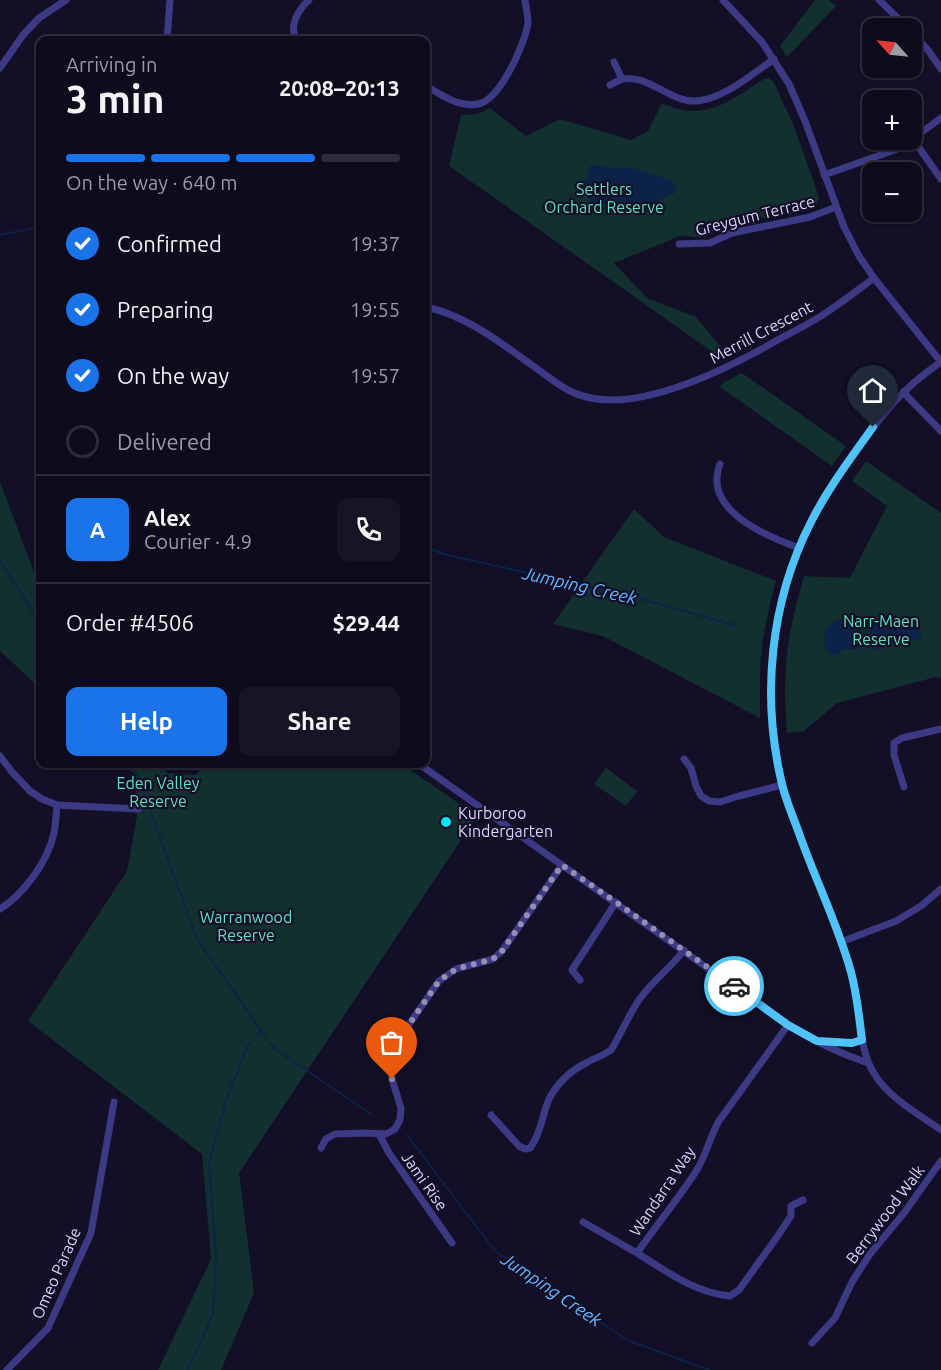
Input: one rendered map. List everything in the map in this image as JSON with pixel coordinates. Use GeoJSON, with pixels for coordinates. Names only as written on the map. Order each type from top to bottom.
{"type":"FeatureCollection","features":[{"type":"Feature","properties":{"kind":"street"},"geometry":{"type":"LineString","coordinates":[[0,68],[23,35],[39,18],[66,0]]}},
{"type":"Feature","properties":{"kind":"street"},"geometry":{"type":"LineString","coordinates":[[167,36],[170,0]]}},
{"type":"Feature","properties":{"kind":"street"},"geometry":{"type":"LineString","coordinates":[[295,36],[294,24],[309,0]]}},
{"type":"Feature","properties":{"kind":"street"},"geometry":{"type":"LineString","coordinates":[[430,88],[459,104],[479,104],[492,96],[513,66],[523,43],[528,21],[525,0]]}},
{"type":"Feature","properties":{"kind":"street"},"geometry":{"type":"LineString","coordinates":[[723,0],[762,42],[796,98],[852,244],[874,278],[941,362],[903,392],[882,415],[833,484],[810,524],[799,548],[779,615],[771,699],[774,741],[782,785],[842,942],[856,993],[862,1040],[868,1063],[875,1076],[889,1092],[941,1130]]}},
{"type":"Feature","properties":{"kind":"street"},"geometry":{"type":"LineString","coordinates":[[879,0],[898,18]]}},
{"type":"Feature","properties":{"kind":"street"},"geometry":{"type":"LineString","coordinates":[[922,43],[941,69]]}},
{"type":"Feature","properties":{"kind":"street"},"geometry":{"type":"LineString","coordinates":[[610,85],[631,79],[645,82],[686,101],[705,100],[721,95],[774,59]]}},
{"type":"Feature","properties":{"kind":"street"},"geometry":{"type":"LineString","coordinates":[[614,62],[622,80]]}},
{"type":"Feature","properties":{"kind":"street"},"geometry":{"type":"LineString","coordinates":[[922,132],[941,118]]}},
{"type":"Feature","properties":{"kind":"street"},"geometry":{"type":"LineString","coordinates":[[824,175],[894,150]]}},
{"type":"Feature","properties":{"kind":"street"},"geometry":{"type":"LineString","coordinates":[[921,150],[941,179]]}},
{"type":"Feature","properties":{"kind":"street","name":"Greygum Terrace"},"geometry":{"type":"LineString","coordinates":[[679,244],[710,243],[732,232],[810,217],[836,207]]}},
{"type":"Feature","properties":{"kind":"street","name":"Merrill Crescent"},"geometry":{"type":"LineString","coordinates":[[430,308],[473,325],[569,391],[591,399],[620,400],[653,394],[733,365],[819,317],[874,278]]}},
{"type":"Feature","properties":{"kind":"street"},"geometry":{"type":"LineString","coordinates":[[903,392],[941,431]]}},
{"type":"Feature","properties":{"kind":"street"},"geometry":{"type":"LineString","coordinates":[[720,464],[716,476],[717,487],[721,498],[733,511],[759,531],[799,548]]}},
{"type":"Feature","properties":{"kind":"street"},"geometry":{"type":"LineString","coordinates":[[904,787],[894,755],[894,742],[941,729]]}},
{"type":"Feature","properties":{"kind":"street"},"geometry":{"type":"LineString","coordinates":[[0,756],[30,791],[57,805],[138,809]]}},
{"type":"Feature","properties":{"kind":"street"},"geometry":{"type":"LineString","coordinates":[[684,759],[691,768],[701,796],[710,801],[720,802],[782,785]]}},
{"type":"Feature","properties":{"kind":"street"},"geometry":{"type":"LineString","coordinates":[[425,768],[788,1025],[843,1054],[868,1063]]}},
{"type":"Feature","properties":{"kind":"street"},"geometry":{"type":"LineString","coordinates":[[0,909],[9,904],[25,888],[38,871],[54,835],[57,805]]}},
{"type":"Feature","properties":{"kind":"street"},"geometry":{"type":"LineString","coordinates":[[321,1148],[326,1139],[335,1134],[386,1134],[395,1129],[400,1120],[401,1108],[392,1079],[391,1062],[393,1051],[401,1036],[439,981],[456,969],[493,959],[502,951],[562,865]]}},
{"type":"Feature","properties":{"kind":"street"},"geometry":{"type":"LineString","coordinates":[[842,942],[896,921],[921,906],[941,889]]}},
{"type":"Feature","properties":{"kind":"street"},"geometry":{"type":"LineString","coordinates":[[580,980],[572,970],[616,902]]}},
{"type":"Feature","properties":{"kind":"street"},"geometry":{"type":"LineString","coordinates":[[491,1114],[519,1146],[525,1149],[530,1148],[550,1099],[558,1086],[571,1071],[586,1062],[604,1056],[611,1050],[639,1000],[684,950]]}},
{"type":"Feature","properties":{"kind":"street","name":"Wandarra Way"},"geometry":{"type":"LineString","coordinates":[[637,1253],[696,1172],[718,1121],[788,1025]]}},
{"type":"Feature","properties":{"kind":"street"},"geometry":{"type":"LineString","coordinates":[[817,1041],[852,1043],[862,1040]]}},
{"type":"Feature","properties":{"kind":"street","name":"Omeo Parade"},"geometry":{"type":"LineString","coordinates":[[7,1370],[48,1328],[91,1233],[114,1102]]}},
{"type":"Feature","properties":{"kind":"street","name":"Jami Rise"},"geometry":{"type":"LineString","coordinates":[[379,1134],[388,1153],[452,1243]]}},
{"type":"Feature","properties":{"kind":"street","name":"Berrywood Walk"},"geometry":{"type":"LineString","coordinates":[[812,1343],[835,1318],[852,1282],[870,1254],[904,1213],[941,1161]]}},
{"type":"Feature","properties":{"kind":"street","name":"Wandarra Way"},"geometry":{"type":"LineString","coordinates":[[583,1222],[691,1286],[718,1295],[730,1296],[739,1290],[777,1237],[791,1216],[791,1206],[803,1200]]}},
{"type":"Feature","properties":{"kind":"green space"},"geometry":{"type":"Polygon","coordinates":[[[815,0],[828,0],[836,6],[787,57],[780,46],[815,0]]]}},
{"type":"Feature","properties":{"kind":"green space","name":"Settlers Orchard Reserve"},"geometry":{"type":"Polygon","coordinates":[[[768,78],[773,81],[793,124],[819,197],[817,204],[794,213],[735,223],[701,237],[678,236],[614,263],[647,298],[696,317],[729,357],[724,360],[449,166],[461,115],[477,114],[490,108],[526,136],[560,119],[631,140],[648,131],[662,103],[677,109],[704,110],[728,102],[768,78]]]}},
{"type":"Feature","properties":{"kind":"green space"},"geometry":{"type":"Polygon","coordinates":[[[742,373],[846,446],[832,466],[720,387],[742,373]]]}},
{"type":"Feature","properties":{"kind":"green space","name":"Narr-Maen Reserve"},"geometry":{"type":"Polygon","coordinates":[[[866,461],[941,513],[941,678],[936,677],[837,703],[804,731],[787,733],[785,674],[787,654],[804,576],[850,578],[887,506],[852,481],[866,461]]]}},
{"type":"Feature","properties":{"kind":"green space"},"geometry":{"type":"Polygon","coordinates":[[[0,482],[36,577],[36,684],[0,651],[0,482]]]}},
{"type":"Feature","properties":{"kind":"green space"},"geometry":{"type":"Polygon","coordinates":[[[634,509],[664,537],[776,581],[762,647],[760,718],[603,636],[553,624],[634,509]]]}},
{"type":"Feature","properties":{"kind":"green space","name":"Warranwood Reserve"},"geometry":{"type":"Polygon","coordinates":[[[128,768],[163,768],[167,773],[196,775],[202,768],[408,768],[477,816],[239,1173],[254,1293],[221,1370],[158,1370],[211,1259],[202,1154],[28,1021],[127,871],[137,816],[135,774],[128,768]]]}},
{"type":"Feature","properties":{"kind":"green space"},"geometry":{"type":"Polygon","coordinates":[[[606,768],[637,791],[626,806],[594,784],[606,768]]]}},
{"type":"Feature","properties":{"kind":"water"},"geometry":{"type":"Polygon","coordinates":[[[591,165],[632,168],[671,180],[677,187],[675,193],[650,203],[622,207],[596,203],[588,199],[586,190],[591,165]]]}},
{"type":"Feature","properties":{"kind":"water"},"geometry":{"type":"Polygon","coordinates":[[[846,618],[858,625],[862,632],[861,646],[833,655],[825,647],[826,628],[835,621],[846,618]]]}},
{"type":"Feature","properties":{"kind":"water"},"geometry":{"type":"Polygon","coordinates":[[[894,620],[918,622],[921,639],[874,650],[870,648],[868,629],[871,623],[894,620]]]}},
{"type":"Feature","properties":{"kind":"waterway","name":"Jumping Creek"},"geometry":{"type":"LineString","coordinates":[[0,235],[36,228]]}},
{"type":"Feature","properties":{"kind":"waterway","name":"Jumping Creek"},"geometry":{"type":"LineString","coordinates":[[430,549],[443,554],[634,597],[734,625]]}},
{"type":"Feature","properties":{"kind":"waterway","name":"Jumping Creek"},"geometry":{"type":"LineString","coordinates":[[0,561],[36,616]]}},
{"type":"Feature","properties":{"kind":"waterway","name":"Jumping Creek"},"geometry":{"type":"LineString","coordinates":[[134,768],[148,804]]}},
{"type":"Feature","properties":{"kind":"waterway","name":"Jumping Creek"},"geometry":{"type":"LineString","coordinates":[[151,813],[197,939],[265,1036]]}},
{"type":"Feature","properties":{"kind":"waterway","name":"Jumping Creek"},"geometry":{"type":"LineString","coordinates":[[256,1036],[262,1030]]}},
{"type":"Feature","properties":{"kind":"waterway"},"geometry":{"type":"LineString","coordinates":[[188,1370],[213,1314],[216,1257],[209,1163],[226,1101],[250,1043]]}},
{"type":"Feature","properties":{"kind":"waterway","name":"Jumping Creek"},"geometry":{"type":"LineString","coordinates":[[270,1043],[275,1049],[371,1114]]}},
{"type":"Feature","properties":{"kind":"waterway","name":"Jumping Creek"},"geometry":{"type":"LineString","coordinates":[[407,1135],[495,1251],[627,1340],[709,1370]]}},
{"type":"Feature","properties":{"kind":"way so far"},"geometry":{"type":"LineString","coordinates":[[392,1079],[393,1051],[439,981],[456,969],[493,959],[502,951],[562,865],[734,986]]}},
{"type":"Feature","properties":{"kind":"place","name":"Kurboroo Kindergarten"},"geometry":{"type":"Point","coordinates":[446,822]}},
{"type":"Feature","properties":{"kind":"route"},"geometry":{"type":"LineString","coordinates":[[734,986],[805,1036],[817,1041],[852,1043],[862,1040],[856,993],[842,942],[782,785],[774,741],[771,699],[779,615],[799,548],[822,501],[873,427]]}},
{"type":"Feature","properties":{"kind":"park label","name":"Eden Valley Reserve"},"geometry":{"type":"Point","coordinates":[158,792]}}]}
